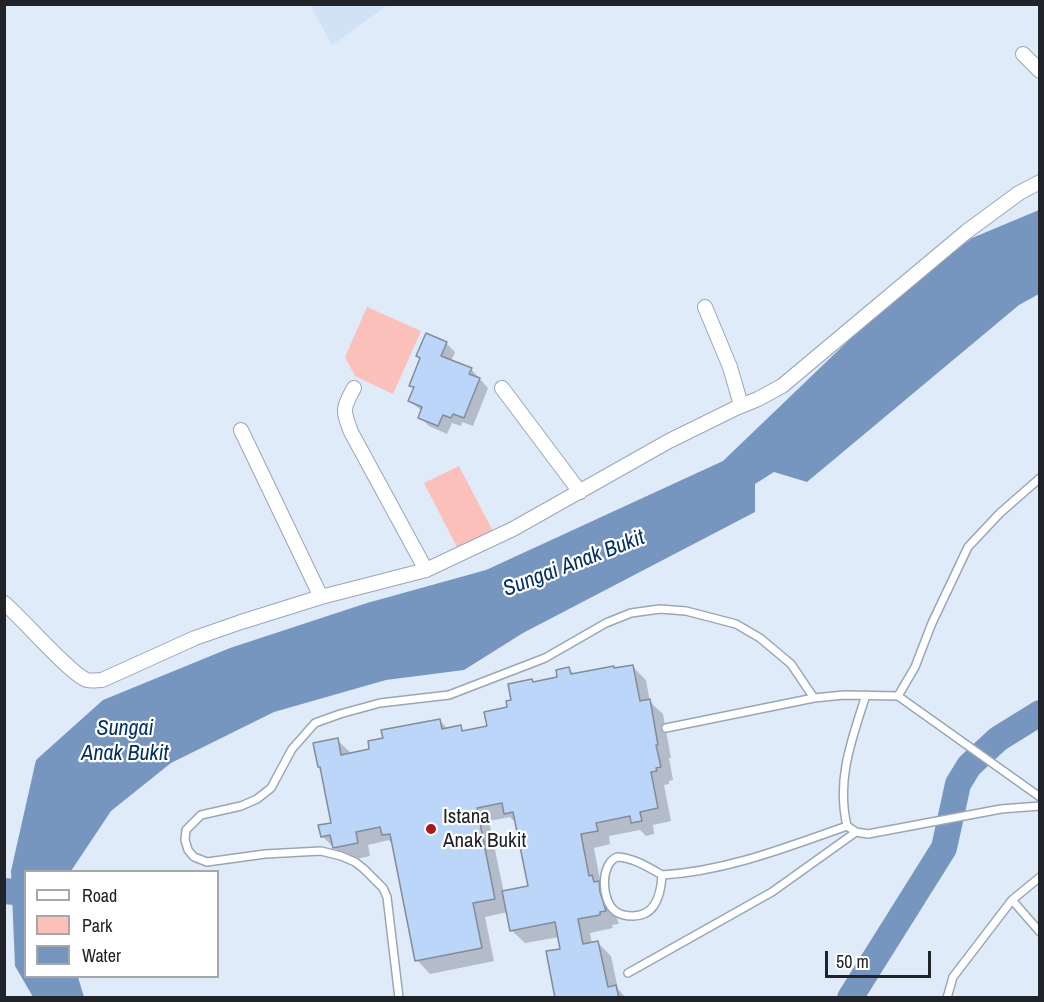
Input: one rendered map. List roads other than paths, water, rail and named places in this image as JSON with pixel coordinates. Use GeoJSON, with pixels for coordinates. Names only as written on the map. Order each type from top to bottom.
{"type":"FeatureCollection","features":[{"type":"Feature","properties":{"kind":"street"},"geometry":{"type":"LineString","coordinates":[[1023,54],[1040,71]]}},
{"type":"Feature","properties":{"kind":"street"},"geometry":{"type":"LineString","coordinates":[[4,603],[72,670],[87,680],[96,681],[195,638],[321,597],[426,570],[513,529],[669,441],[783,386],[966,232],[1019,193],[1040,182]]}},
{"type":"Feature","properties":{"kind":"street"},"geometry":{"type":"LineString","coordinates":[[705,307],[730,367],[741,405]]}},
{"type":"Feature","properties":{"kind":"street"},"geometry":{"type":"LineString","coordinates":[[354,388],[347,400],[344,412],[351,432],[426,570]]}},
{"type":"Feature","properties":{"kind":"street"},"geometry":{"type":"LineString","coordinates":[[502,388],[580,492]]}},
{"type":"Feature","properties":{"kind":"street"},"geometry":{"type":"LineString","coordinates":[[241,430],[321,597]]}},
{"type":"Feature","properties":{"kind":"lane"},"geometry":{"type":"LineString","coordinates":[[898,696],[915,667],[932,622],[968,547],[1000,513],[1040,478]]}},
{"type":"Feature","properties":{"kind":"lane"},"geometry":{"type":"LineString","coordinates":[[399,998],[387,897],[383,888],[355,862],[321,851],[265,854],[207,862],[194,857],[188,850],[185,840],[186,830],[192,823],[201,815],[241,806],[257,799],[271,788],[291,748],[315,723],[380,703],[449,695],[545,658],[606,623],[631,613],[660,609],[686,611],[726,621],[752,633],[791,664],[814,698]]}},
{"type":"Feature","properties":{"kind":"lane"},"geometry":{"type":"LineString","coordinates":[[866,695],[847,755],[842,787],[847,826],[856,832],[868,834],[1001,809],[1040,806]]}},
{"type":"Feature","properties":{"kind":"lane"},"geometry":{"type":"LineString","coordinates":[[666,728],[814,698],[898,696],[1040,797]]}},
{"type":"Feature","properties":{"kind":"lane"},"geometry":{"type":"LineString","coordinates":[[662,875],[659,898],[651,910],[639,916],[625,916],[615,911],[610,905],[604,877],[612,859],[617,856],[626,857],[662,875],[683,874],[757,858],[847,826]]}},
{"type":"Feature","properties":{"kind":"lane"},"geometry":{"type":"LineString","coordinates":[[628,973],[772,892],[856,832]]}},
{"type":"Feature","properties":{"kind":"lane"},"geometry":{"type":"LineString","coordinates":[[946,998],[953,977],[1012,900],[1040,877]]}},
{"type":"Feature","properties":{"kind":"lane"},"geometry":{"type":"LineString","coordinates":[[1012,900],[1040,932]]}},
{"type":"Feature","properties":{"kind":"water","name":"Sungai Anak Bukit"},"geometry":{"type":"Polygon","coordinates":[[[1039,210],[1039,294],[1019,305],[807,482],[774,472],[755,484],[755,512],[523,633],[464,670],[386,680],[274,712],[171,763],[111,811],[72,870],[24,870],[24,978],[78,978],[84,997],[33,997],[15,966],[11,871],[36,760],[103,700],[230,648],[367,603],[486,570],[723,461],[897,294],[972,238],[1039,210]]]}},
{"type":"Feature","properties":{"kind":"waterway"},"geometry":{"type":"LineString","coordinates":[[850,998],[944,848],[958,784],[969,766],[998,739],[1040,713]]}},
{"type":"Feature","properties":{"kind":"waterway"},"geometry":{"type":"LineString","coordinates":[[4,891],[24,893]]}},
{"type":"Feature","properties":{"kind":"place","name":"Istana Anak Bukit"},"geometry":{"type":"Point","coordinates":[431,829]}}]}
